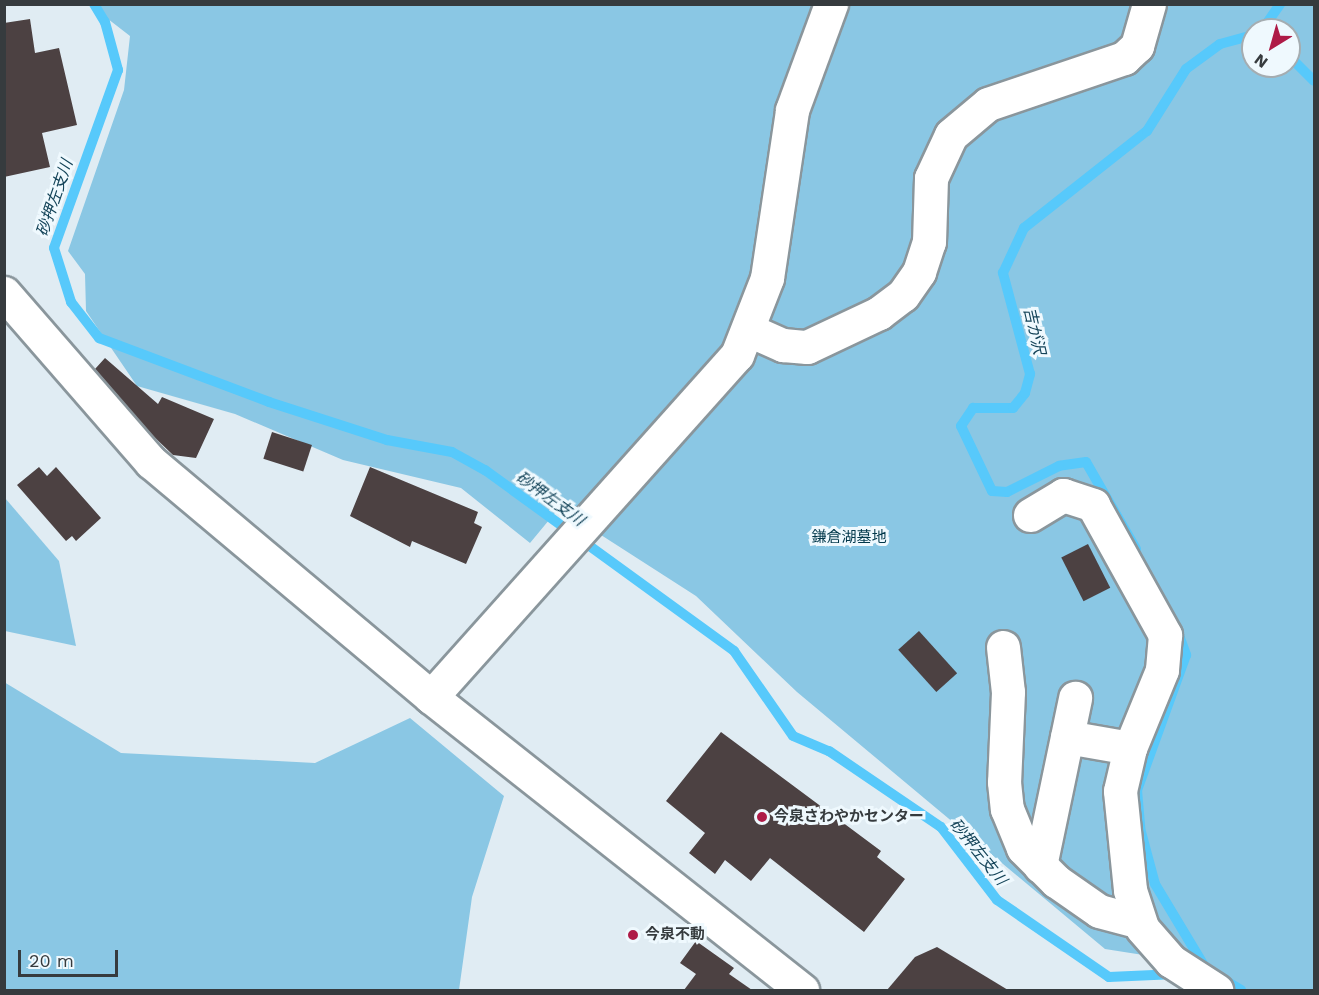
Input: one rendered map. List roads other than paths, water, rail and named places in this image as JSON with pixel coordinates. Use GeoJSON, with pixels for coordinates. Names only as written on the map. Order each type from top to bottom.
{"type":"FeatureCollection","features":[{"type":"Feature","properties":{"kind":"street"},"geometry":{"type":"LineString","coordinates":[[431,697],[720,379],[751,331],[767,278],[792,111],[831,4]]}},
{"type":"Feature","properties":{"kind":"street"},"geometry":{"type":"LineString","coordinates":[[751,331],[783,345],[807,347],[879,313],[903,296],[919,272],[929,242],[931,178],[951,135],[988,104],[1124,58],[1137,46],[1149,4]]}},
{"type":"Feature","properties":{"kind":"street"},"geometry":{"type":"LineString","coordinates":[[4,292],[151,462],[431,697],[802,990]]}},
{"type":"Feature","properties":{"kind":"street"},"geometry":{"type":"LineString","coordinates":[[1030,515],[1063,495],[1093,505],[1165,635],[1162,670],[1130,748],[1120,790],[1130,890],[1140,922],[1171,960],[1216,990]]}},
{"type":"Feature","properties":{"kind":"street"},"geometry":{"type":"LineString","coordinates":[[1003,647],[1007,809],[1023,848],[1040,866],[1099,910],[1140,922]]}},
{"type":"Feature","properties":{"kind":"street"},"geometry":{"type":"LineString","coordinates":[[1040,866],[1075,698]]}},
{"type":"Feature","properties":{"kind":"street"},"geometry":{"type":"LineString","coordinates":[[1067,737],[1130,748]]}},
{"type":"Feature","properties":{"kind":"waterway","name":"砂押左支川"},"geometry":{"type":"LineString","coordinates":[[94,4],[105,22],[118,70],[54,248],[71,302],[99,338],[269,402],[387,440],[452,452],[485,470],[734,651],[793,736],[829,751],[941,827],[997,900],[1109,977],[1176,974]]}},
{"type":"Feature","properties":{"kind":"waterway"},"geometry":{"type":"LineString","coordinates":[[1270,18],[1280,4]]}},
{"type":"Feature","properties":{"kind":"waterway","name":"吉が沢"},"geometry":{"type":"LineString","coordinates":[[1136,549],[1086,462],[1059,466],[1007,492],[992,491],[961,426],[973,408],[1013,408],[1025,393],[1030,374],[1003,273],[1024,228],[1147,131],[1186,69],[1220,44],[1241,38]]}},
{"type":"Feature","properties":{"kind":"waterway","name":"吉が沢"},"geometry":{"type":"LineString","coordinates":[[1301,68],[1314,81]]}},
{"type":"Feature","properties":{"kind":"waterway"},"geometry":{"type":"LineString","coordinates":[[1176,627],[1186,655],[1137,790],[1140,828],[1155,884],[1206,969],[1241,990]]}},
{"type":"Feature","properties":{"kind":"place","name":"今泉さわやかセンター"},"geometry":{"type":"Point","coordinates":[762,817]}},
{"type":"Feature","properties":{"kind":"place","name":"今泉不動"},"geometry":{"type":"Point","coordinates":[633,935]}},
{"type":"Feature","properties":{"kind":"park label","name":"鎌倉湖墓地"},"geometry":{"type":"Point","coordinates":[849,538]}}]}
